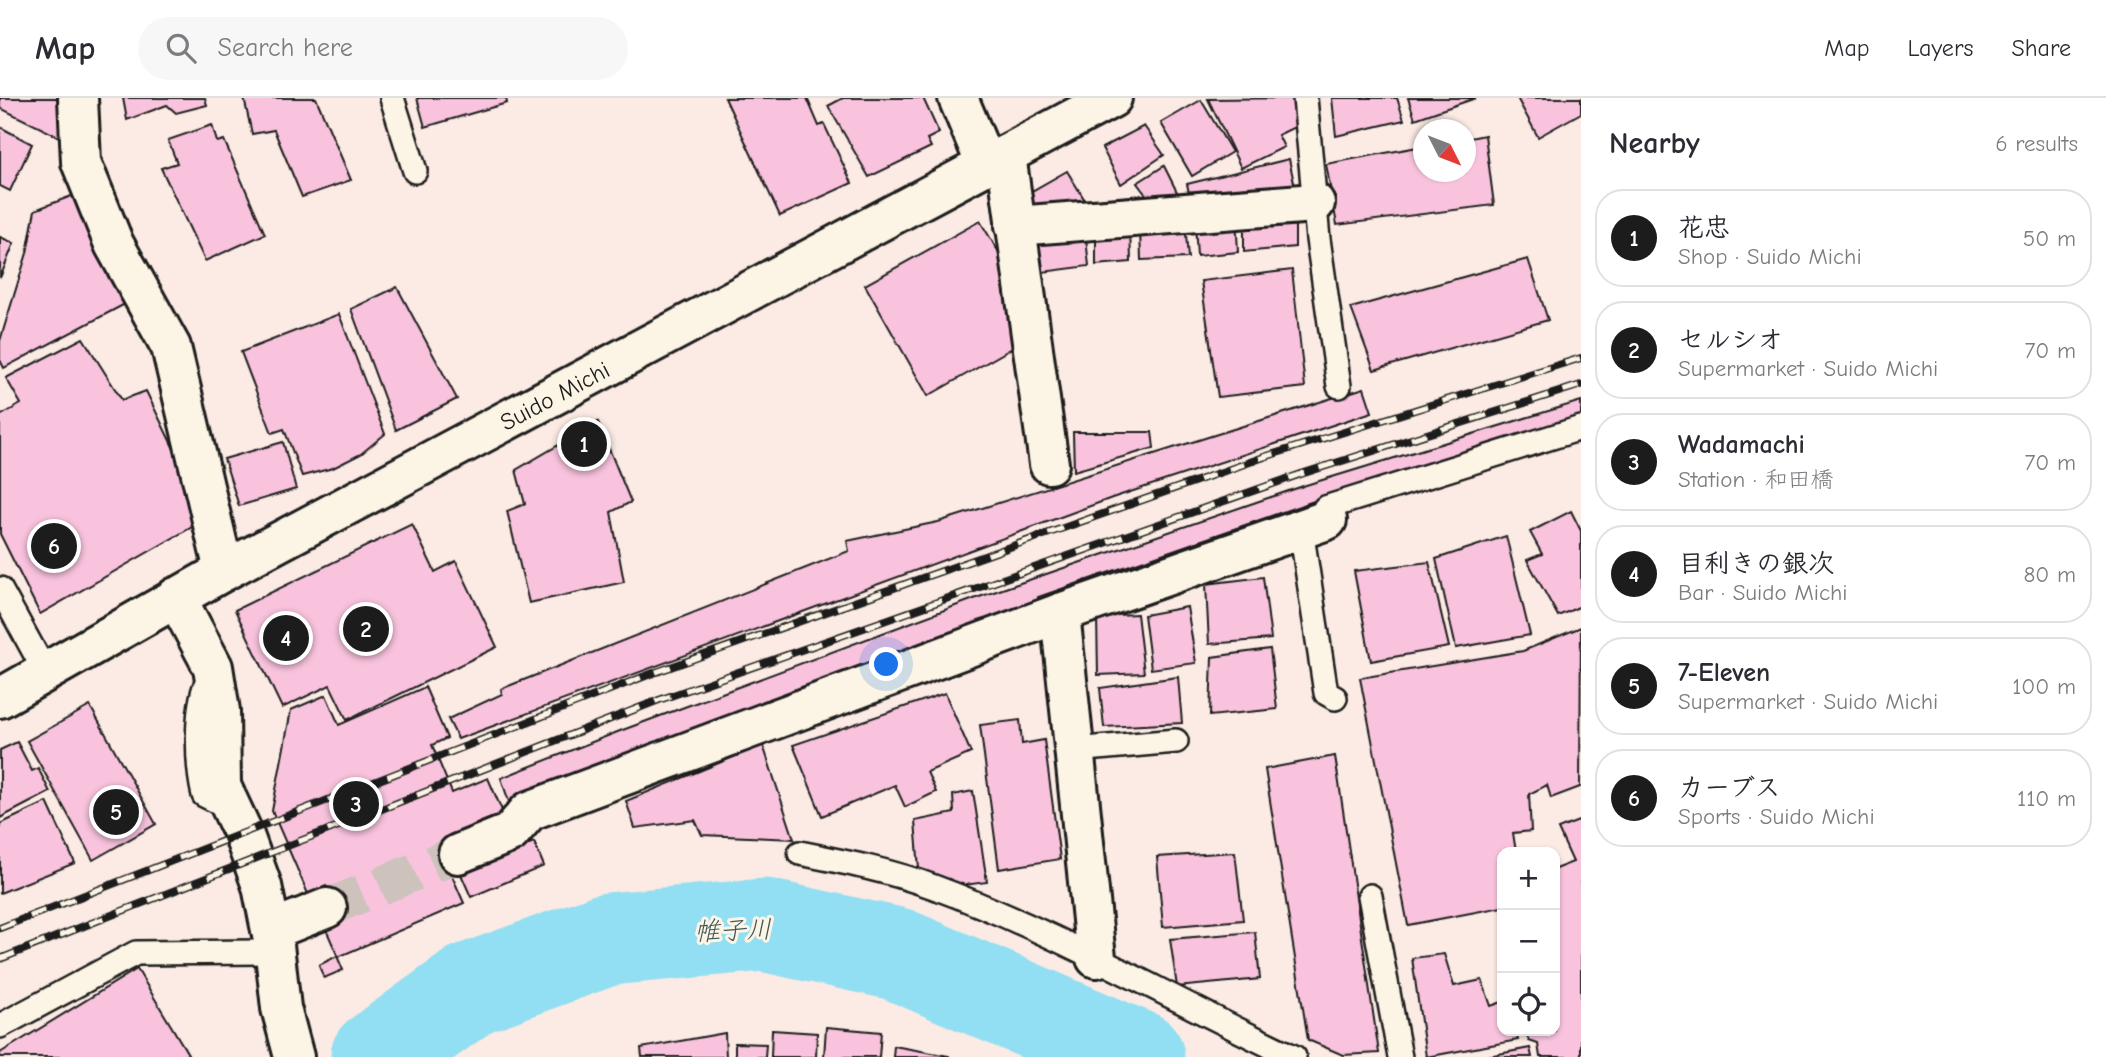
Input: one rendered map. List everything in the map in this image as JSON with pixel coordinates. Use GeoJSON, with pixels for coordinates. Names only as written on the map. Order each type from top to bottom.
{"type":"FeatureCollection","features":[{"type":"Feature","properties":{"kind":"street"},"geometry":{"type":"LineString","coordinates":[[78,98],[81,162],[114,244],[171,347],[224,571]]}},
{"type":"Feature","properties":{"kind":"street"},"geometry":{"type":"LineString","coordinates":[[958,98],[996,160],[1015,226],[1049,464]]}},
{"type":"Feature","properties":{"kind":"street","name":"Suido Michi"},"geometry":{"type":"LineString","coordinates":[[0,698],[224,571],[1112,98]]}},
{"type":"Feature","properties":{"kind":"street"},"geometry":{"type":"LineString","coordinates":[[1015,226],[1315,203]]}},
{"type":"Feature","properties":{"kind":"street"},"geometry":{"type":"LineString","coordinates":[[458,854],[510,833],[529,811],[1060,613],[1314,524]]}},
{"type":"Feature","properties":{"kind":"street"},"geometry":{"type":"LineString","coordinates":[[176,597],[213,667],[220,711],[221,786],[233,809],[261,886],[273,941],[281,1008],[294,1057]]}},
{"type":"Feature","properties":{"kind":"street"},"geometry":{"type":"LineString","coordinates":[[1060,613],[1097,958]]}},
{"type":"Feature","properties":{"kind":"street"},"geometry":{"type":"LineString","coordinates":[[273,941],[327,908]]}},
{"type":"Feature","properties":{"kind":"lane"},"geometry":{"type":"LineString","coordinates":[[391,98],[415,171]]}},
{"type":"Feature","properties":{"kind":"lane"},"geometry":{"type":"LineString","coordinates":[[1306,98],[1315,203],[1339,386]]}},
{"type":"Feature","properties":{"kind":"lane"},"geometry":{"type":"LineString","coordinates":[[1335,698],[1326,693],[1314,524],[1325,508],[1581,428]]}},
{"type":"Feature","properties":{"kind":"lane"},"geometry":{"type":"LineString","coordinates":[[0,589],[46,673]]}},
{"type":"Feature","properties":{"kind":"lane"},"geometry":{"type":"LineString","coordinates":[[1074,750],[1176,741]]}},
{"type":"Feature","properties":{"kind":"lane"},"geometry":{"type":"LineString","coordinates":[[800,853],[867,866],[933,886],[1097,958],[1294,1057]]}},
{"type":"Feature","properties":{"kind":"lane"},"geometry":{"type":"LineString","coordinates":[[1370,896],[1400,1057]]}},
{"type":"Feature","properties":{"kind":"lane"},"geometry":{"type":"LineString","coordinates":[[0,1026],[136,953],[273,941]]}},
{"type":"Feature","properties":{"kind":"building"},"geometry":{"type":"Polygon","coordinates":[[[0,98],[63,98],[69,119],[59,137],[0,108],[0,98]]]}},
{"type":"Feature","properties":{"kind":"building"},"geometry":{"type":"Polygon","coordinates":[[[123,98],[205,98],[207,105],[176,113],[167,105],[127,120],[123,98]]]}},
{"type":"Feature","properties":{"kind":"building"},"geometry":{"type":"Polygon","coordinates":[[[244,98],[316,98],[351,180],[302,197],[274,130],[252,134],[244,98]]]}},
{"type":"Feature","properties":{"kind":"building"},"geometry":{"type":"Polygon","coordinates":[[[417,98],[506,98],[507,103],[425,127],[417,98]]]}},
{"type":"Feature","properties":{"kind":"building"},"geometry":{"type":"Polygon","coordinates":[[[725,98],[807,98],[819,126],[824,124],[852,183],[780,216],[725,98]]]}},
{"type":"Feature","properties":{"kind":"building"},"geometry":{"type":"Polygon","coordinates":[[[843,98],[923,98],[939,133],[927,139],[931,147],[869,177],[828,106],[843,98]]]}},
{"type":"Feature","properties":{"kind":"building"},"geometry":{"type":"Polygon","coordinates":[[[1297,98],[1299,125],[1278,135],[1284,147],[1241,168],[1208,99],[1297,98]]]}},
{"type":"Feature","properties":{"kind":"building"},"geometry":{"type":"Polygon","coordinates":[[[1332,98],[1397,98],[1404,120],[1336,136],[1332,98]]]}},
{"type":"Feature","properties":{"kind":"building"},"geometry":{"type":"Polygon","coordinates":[[[1408,98],[1476,98],[1415,119],[1408,98]]]}},
{"type":"Feature","properties":{"kind":"building"},"geometry":{"type":"Polygon","coordinates":[[[1517,98],[1581,98],[1581,113],[1538,137],[1517,98]]]}},
{"type":"Feature","properties":{"kind":"building"},"geometry":{"type":"Polygon","coordinates":[[[1201,100],[1232,152],[1192,176],[1161,123],[1201,100]]]}},
{"type":"Feature","properties":{"kind":"building"},"geometry":{"type":"Polygon","coordinates":[[[212,125],[217,142],[224,140],[265,234],[205,261],[161,168],[177,163],[168,140],[212,125]]]}},
{"type":"Feature","properties":{"kind":"building"},"geometry":{"type":"Polygon","coordinates":[[[1144,126],[1164,155],[1121,184],[1102,148],[1144,126]]]}},
{"type":"Feature","properties":{"kind":"building"},"geometry":{"type":"Polygon","coordinates":[[[0,127],[32,144],[10,191],[0,186],[0,127]]]}},
{"type":"Feature","properties":{"kind":"building"},"geometry":{"type":"Polygon","coordinates":[[[1485,135],[1494,205],[1337,225],[1326,164],[1413,148],[1413,182],[1476,182],[1476,137],[1485,135]]]}},
{"type":"Feature","properties":{"kind":"building"},"geometry":{"type":"Polygon","coordinates":[[[1289,159],[1296,192],[1191,202],[1187,184],[1289,159]]]}},
{"type":"Feature","properties":{"kind":"building"},"geometry":{"type":"Polygon","coordinates":[[[1164,166],[1181,200],[1152,203],[1137,183],[1164,166]]]}},
{"type":"Feature","properties":{"kind":"building"},"geometry":{"type":"Polygon","coordinates":[[[1067,171],[1091,210],[1030,218],[1028,204],[1032,191],[1067,171]]]}},
{"type":"Feature","properties":{"kind":"building"},"geometry":{"type":"Polygon","coordinates":[[[74,195],[125,304],[4,368],[0,360],[0,341],[27,253],[35,210],[74,195]]]}},
{"type":"Feature","properties":{"kind":"building"},"geometry":{"type":"Polygon","coordinates":[[[1295,214],[1295,247],[1244,252],[1244,217],[1295,214]]]}},
{"type":"Feature","properties":{"kind":"building"},"geometry":{"type":"Polygon","coordinates":[[[1236,217],[1238,252],[1197,256],[1195,223],[1236,217]]]}},
{"type":"Feature","properties":{"kind":"building"},"geometry":{"type":"Polygon","coordinates":[[[980,221],[1006,264],[1014,347],[928,396],[865,285],[980,221]]]}},
{"type":"Feature","properties":{"kind":"building"},"geometry":{"type":"Polygon","coordinates":[[[1185,222],[1188,258],[1141,260],[1140,228],[1185,222]]]}},
{"type":"Feature","properties":{"kind":"building"},"geometry":{"type":"Polygon","coordinates":[[[1130,225],[1131,262],[1096,265],[1096,231],[1130,225]]]}},
{"type":"Feature","properties":{"kind":"building"},"geometry":{"type":"Polygon","coordinates":[[[1085,229],[1089,266],[1043,272],[1037,235],[1085,229]]]}},
{"type":"Feature","properties":{"kind":"building"},"geometry":{"type":"Polygon","coordinates":[[[0,237],[14,243],[0,278],[0,237]]]}},
{"type":"Feature","properties":{"kind":"building"},"geometry":{"type":"Polygon","coordinates":[[[1528,259],[1548,320],[1374,370],[1351,308],[1528,259]]]}},
{"type":"Feature","properties":{"kind":"building"},"geometry":{"type":"Polygon","coordinates":[[[1292,270],[1305,387],[1218,397],[1201,281],[1292,270]]]}},
{"type":"Feature","properties":{"kind":"building"},"geometry":{"type":"Polygon","coordinates":[[[397,287],[457,399],[396,430],[351,309],[397,287]]]}},
{"type":"Feature","properties":{"kind":"building"},"geometry":{"type":"Polygon","coordinates":[[[339,314],[385,434],[361,454],[333,468],[302,476],[284,429],[272,433],[241,352],[339,314]]]}},
{"type":"Feature","properties":{"kind":"building"},"geometry":{"type":"Polygon","coordinates":[[[83,338],[122,400],[146,391],[189,480],[192,527],[40,614],[0,534],[0,416],[21,404],[6,378],[83,338]]]}},
{"type":"Feature","properties":{"kind":"building"},"geometry":{"type":"Polygon","coordinates":[[[1364,388],[1372,412],[1112,498],[458,739],[448,719],[502,694],[501,689],[849,551],[847,541],[938,522],[1364,388]]]}},
{"type":"Feature","properties":{"kind":"building"},"geometry":{"type":"Polygon","coordinates":[[[1581,401],[1581,420],[1311,502],[1038,597],[1040,602],[887,656],[890,662],[511,808],[501,778],[620,731],[982,596],[1306,485],[1581,401]]]}},
{"type":"Feature","properties":{"kind":"building"},"geometry":{"type":"Polygon","coordinates":[[[598,422],[631,502],[611,512],[624,582],[529,603],[507,511],[525,504],[516,470],[598,422]]]}},
{"type":"Feature","properties":{"kind":"building"},"geometry":{"type":"Polygon","coordinates":[[[1073,432],[1152,432],[1154,448],[1074,471],[1073,432]]]}},
{"type":"Feature","properties":{"kind":"building"},"geometry":{"type":"Polygon","coordinates":[[[283,442],[296,489],[239,506],[224,459],[283,442]]]}},
{"type":"Feature","properties":{"kind":"building"},"geometry":{"type":"Polygon","coordinates":[[[1571,511],[1581,531],[1581,606],[1558,616],[1527,560],[1542,554],[1530,532],[1571,511]]]}},
{"type":"Feature","properties":{"kind":"building"},"geometry":{"type":"Polygon","coordinates":[[[412,524],[435,572],[456,561],[497,647],[347,720],[330,685],[282,708],[235,610],[412,524]]]}},
{"type":"Feature","properties":{"kind":"building"},"geometry":{"type":"Polygon","coordinates":[[[1506,536],[1530,635],[1456,648],[1436,559],[1506,536]]]}},
{"type":"Feature","properties":{"kind":"building"},"geometry":{"type":"Polygon","coordinates":[[[1429,562],[1449,647],[1371,661],[1354,571],[1429,562]]]}},
{"type":"Feature","properties":{"kind":"building"},"geometry":{"type":"Polygon","coordinates":[[[1263,577],[1271,639],[1209,644],[1206,584],[1263,577]]]}},
{"type":"Feature","properties":{"kind":"building"},"geometry":{"type":"Polygon","coordinates":[[[1187,607],[1196,663],[1151,669],[1144,615],[1187,607]]]}},
{"type":"Feature","properties":{"kind":"building"},"geometry":{"type":"Polygon","coordinates":[[[1137,614],[1144,673],[1098,675],[1097,616],[1137,614]]]}},
{"type":"Feature","properties":{"kind":"building"},"geometry":{"type":"Polygon","coordinates":[[[1581,627],[1580,787],[1551,798],[1547,785],[1529,794],[1531,831],[1513,833],[1515,847],[1497,847],[1497,908],[1408,925],[1360,678],[1523,651],[1581,627]]]}},
{"type":"Feature","properties":{"kind":"building"},"geometry":{"type":"Polygon","coordinates":[[[1270,649],[1277,709],[1210,716],[1212,657],[1270,649]]]}},
{"type":"Feature","properties":{"kind":"building"},"geometry":{"type":"Polygon","coordinates":[[[1178,677],[1182,723],[1104,727],[1100,688],[1178,677]]]}},
{"type":"Feature","properties":{"kind":"building"},"geometry":{"type":"Polygon","coordinates":[[[425,687],[447,738],[432,745],[452,793],[488,778],[507,822],[441,851],[464,903],[338,957],[322,920],[337,913],[326,886],[308,894],[272,811],[291,710],[326,695],[339,725],[425,687]]]}},
{"type":"Feature","properties":{"kind":"building"},"geometry":{"type":"Polygon","coordinates":[[[945,693],[971,753],[927,772],[936,792],[905,807],[895,785],[822,816],[793,745],[945,693]]]}},
{"type":"Feature","properties":{"kind":"building"},"geometry":{"type":"Polygon","coordinates":[[[90,706],[156,824],[93,860],[27,741],[90,706]]]}},
{"type":"Feature","properties":{"kind":"building"},"geometry":{"type":"Polygon","coordinates":[[[1020,720],[1022,744],[1044,740],[1060,859],[999,869],[980,725],[1020,720]]]}},
{"type":"Feature","properties":{"kind":"building"},"geometry":{"type":"Polygon","coordinates":[[[17,742],[32,771],[38,768],[50,792],[0,818],[0,750],[17,742]]]}},
{"type":"Feature","properties":{"kind":"building"},"geometry":{"type":"Polygon","coordinates":[[[763,745],[794,839],[702,835],[695,820],[635,828],[626,801],[763,745]]]}},
{"type":"Feature","properties":{"kind":"building"},"geometry":{"type":"Polygon","coordinates":[[[1335,756],[1379,1053],[1343,1055],[1308,1040],[1265,769],[1335,756]]]}},
{"type":"Feature","properties":{"kind":"building"},"geometry":{"type":"Polygon","coordinates":[[[973,791],[987,882],[964,885],[919,869],[915,821],[954,813],[953,795],[973,791]]]}},
{"type":"Feature","properties":{"kind":"building"},"geometry":{"type":"Polygon","coordinates":[[[47,802],[75,863],[0,893],[0,824],[47,802]]]}},
{"type":"Feature","properties":{"kind":"building"},"geometry":{"type":"Polygon","coordinates":[[[1581,820],[1581,1057],[1540,1057],[1538,1044],[1529,1041],[1527,1036],[1560,1036],[1560,867],[1573,862],[1558,829],[1581,820]]]}},
{"type":"Feature","properties":{"kind":"building"},"geometry":{"type":"Polygon","coordinates":[[[534,842],[544,866],[471,897],[460,872],[534,842]]]}},
{"type":"Feature","properties":{"kind":"building"},"geometry":{"type":"Polygon","coordinates":[[[1235,852],[1243,920],[1163,927],[1157,857],[1235,852]]]}},
{"type":"Feature","properties":{"kind":"building"},"geometry":{"type":"Polygon","coordinates":[[[1255,932],[1260,979],[1177,987],[1170,939],[1255,932]]]}},
{"type":"Feature","properties":{"kind":"building"},"geometry":{"type":"Polygon","coordinates":[[[1444,954],[1454,986],[1482,980],[1491,1006],[1497,1004],[1497,1036],[1517,1036],[1518,1040],[1426,1057],[1412,958],[1444,954]]]}},
{"type":"Feature","properties":{"kind":"building"},"geometry":{"type":"Polygon","coordinates":[[[337,956],[343,970],[324,978],[319,965],[337,956]]]}},
{"type":"Feature","properties":{"kind":"building"},"geometry":{"type":"Polygon","coordinates":[[[137,969],[188,1054],[183,1057],[0,1057],[0,1053],[137,969]]]}},
{"type":"Feature","properties":{"kind":"building"},"geometry":{"type":"Polygon","coordinates":[[[826,1027],[881,1032],[879,1057],[824,1057],[826,1027]]]}},
{"type":"Feature","properties":{"kind":"building"},"geometry":{"type":"Polygon","coordinates":[[[772,1030],[817,1033],[816,1057],[771,1057],[772,1030]]]}},
{"type":"Feature","properties":{"kind":"building"},"geometry":{"type":"Polygon","coordinates":[[[725,1033],[726,1057],[642,1057],[641,1048],[725,1033]]]}},
{"type":"Feature","properties":{"kind":"building"},"geometry":{"type":"Polygon","coordinates":[[[735,1043],[766,1044],[765,1057],[735,1057],[735,1043]]]}},
{"type":"Feature","properties":{"kind":"building"},"geometry":{"type":"Polygon","coordinates":[[[894,1046],[949,1056],[949,1057],[893,1057],[894,1046]]]}},
{"type":"Feature","properties":{"kind":"building"},"geometry":{"type":"Polygon","coordinates":[[[1530,1048],[1532,1057],[1483,1057],[1530,1048]]]}},
{"type":"Feature","properties":{"kind":"waterway","name":"帷子川"},"geometry":{"type":"LineString","coordinates":[[377,1057],[471,989],[608,939],[764,925],[897,954],[1138,1057]]}},
{"type":"Feature","properties":{"kind":"tunnel"},"geometry":{"type":"LineString","coordinates":[[327,908],[458,854]]}},
{"type":"Feature","properties":{"kind":"railway"},"geometry":{"type":"LineString","coordinates":[[0,928],[648,675],[1264,457],[1581,358]]}},
{"type":"Feature","properties":{"kind":"railway"},"geometry":{"type":"LineString","coordinates":[[0,959],[659,700],[1301,474],[1581,385]]}},
{"type":"Feature","properties":{"kind":"place","name":"花忠"},"geometry":{"type":"Point","coordinates":[584,444]}},
{"type":"Feature","properties":{"kind":"place","name":"カーブス"},"geometry":{"type":"Point","coordinates":[54,546]}},
{"type":"Feature","properties":{"kind":"place","name":"セルシオ"},"geometry":{"type":"Point","coordinates":[366,629]}},
{"type":"Feature","properties":{"kind":"place","name":"目利きの銀次"},"geometry":{"type":"Point","coordinates":[286,638]}},
{"type":"Feature","properties":{"kind":"place","name":"Wadamachi"},"geometry":{"type":"Point","coordinates":[356,804]}},
{"type":"Feature","properties":{"kind":"place","name":"7-Eleven"},"geometry":{"type":"Point","coordinates":[116,812]}}]}
